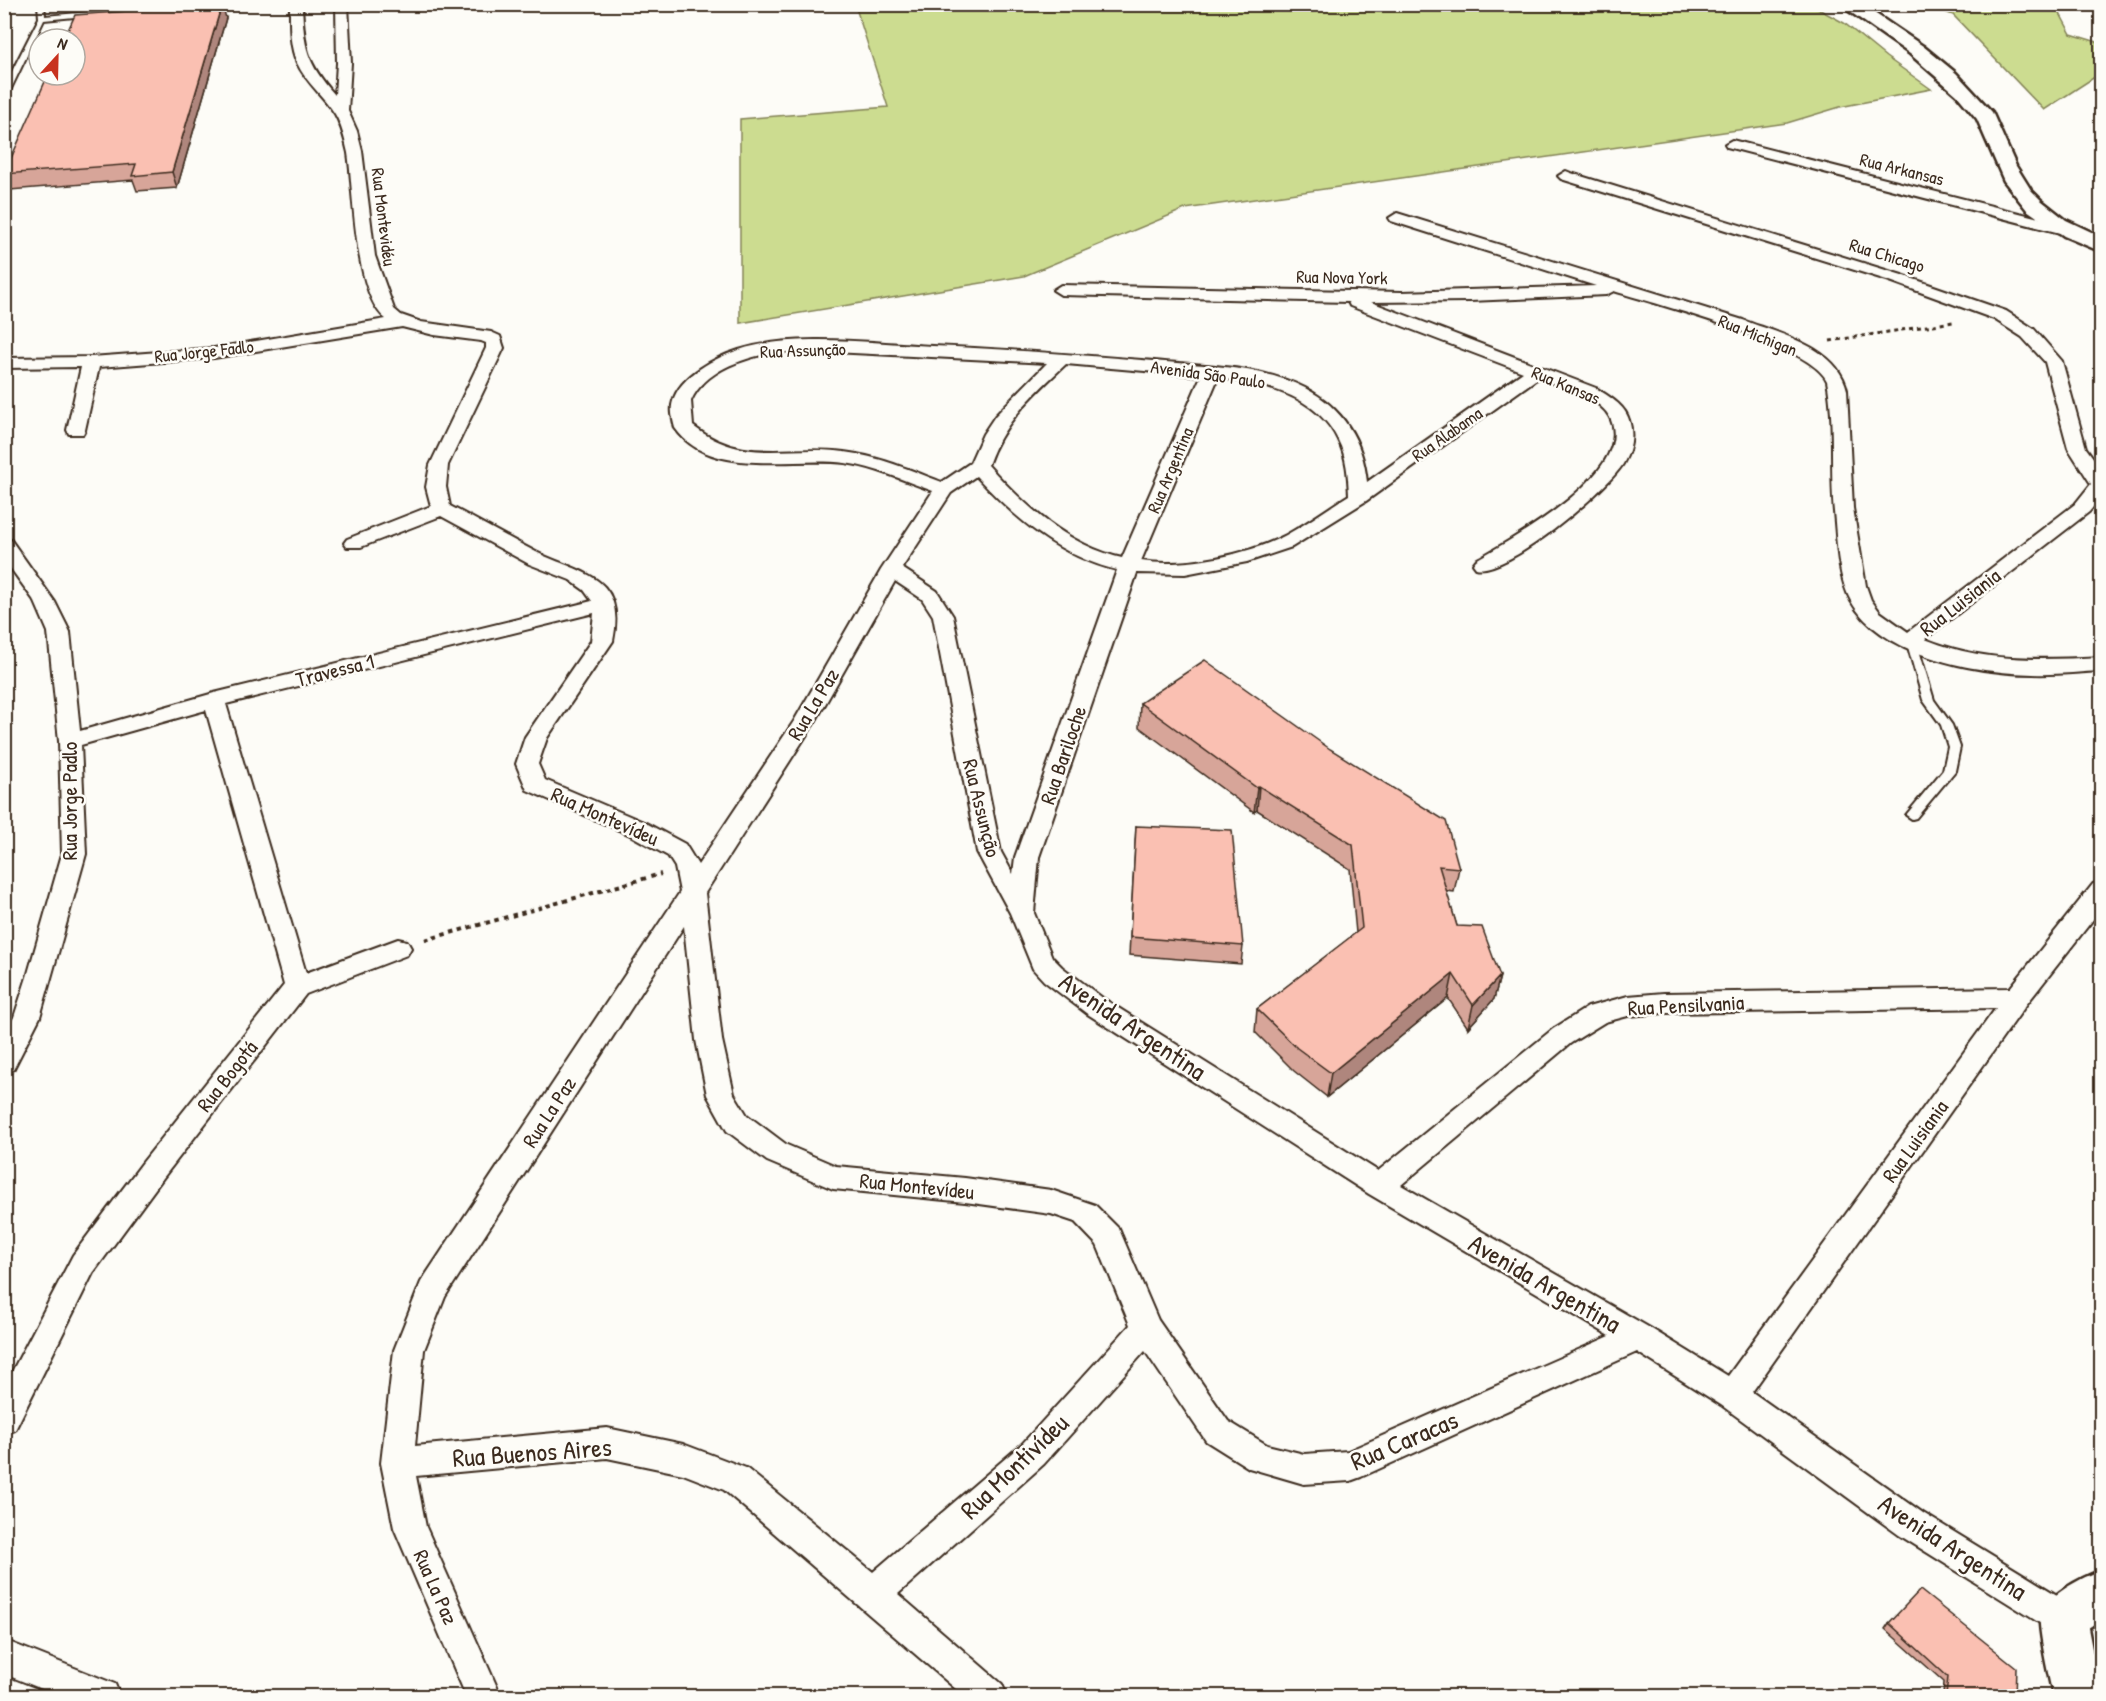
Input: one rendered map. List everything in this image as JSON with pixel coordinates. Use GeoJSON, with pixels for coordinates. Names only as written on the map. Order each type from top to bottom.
{"type":"FeatureCollection","features":[{"type":"Feature","properties":{"kind":"main road"},"geometry":{"type":"LineString","coordinates":[[1848,4],[1940,71],[1978,106],[1989,123],[2015,184],[2030,202],[2064,230],[2102,245]]}},
{"type":"Feature","properties":{"kind":"main road"},"geometry":{"type":"LineString","coordinates":[[2077,1696],[2062,1618],[2102,1592]]}},
{"type":"Feature","properties":{"kind":"street","name":"Rua Montevidéu"},"geometry":{"type":"LineString","coordinates":[[296,4],[299,48],[304,64],[341,111],[350,129],[358,168],[364,237],[373,282],[388,313],[401,322]]}},
{"type":"Feature","properties":{"kind":"street","name":"Rua Montevidéu"},"geometry":{"type":"LineString","coordinates":[[341,111],[344,63],[342,4]]}},
{"type":"Feature","properties":{"kind":"street","name":"Rua Arkansas"},"geometry":{"type":"LineString","coordinates":[[1732,144],[2064,230]]}},
{"type":"Feature","properties":{"kind":"street","name":"Rua Chicago"},"geometry":{"type":"LineString","coordinates":[[1566,176],[1896,278],[1996,314],[2028,333],[2054,361],[2077,448],[2101,483]]}},
{"type":"Feature","properties":{"kind":"street","name":"Rua Michigan"},"geometry":{"type":"LineString","coordinates":[[1397,218],[1737,324],[1790,345],[1823,364],[1834,375],[1839,400],[1845,515],[1854,575],[1862,601],[1872,615],[1890,630],[1911,640]]}},
{"type":"Feature","properties":{"kind":"street","name":"Rua Nova York"},"geometry":{"type":"LineString","coordinates":[[1062,290],[1435,297],[1623,289]]}},
{"type":"Feature","properties":{"kind":"street","name":"Rua Kansas"},"geometry":{"type":"LineString","coordinates":[[1341,297],[1590,392],[1611,405],[1621,420],[1622,444],[1606,474],[1571,510],[1536,534],[1483,564]]}},
{"type":"Feature","properties":{"kind":"street","name":"Rua Jorge Fadlo"},"geometry":{"type":"LineString","coordinates":[[4,363],[91,362],[214,353],[401,322]]}},
{"type":"Feature","properties":{"kind":"street"},"geometry":{"type":"LineString","coordinates":[[401,322],[485,336],[494,340],[495,348],[439,465],[435,496],[442,509],[491,537],[587,582],[598,592],[603,605]]}},
{"type":"Feature","properties":{"kind":"street","name":"Rua Assunção"},"geometry":{"type":"LineString","coordinates":[[944,489],[865,461],[842,456],[774,459],[734,454],[705,444],[684,428],[681,414],[682,399],[701,377],[715,366],[747,353],[765,350],[844,348],[1003,353],[1062,358]]}},
{"type":"Feature","properties":{"kind":"street"},"geometry":{"type":"LineString","coordinates":[[891,570],[944,489],[978,466],[990,434],[1008,410],[1062,358]]}},
{"type":"Feature","properties":{"kind":"street","name":"Avenida São Paulo"},"geometry":{"type":"LineString","coordinates":[[1062,358],[1212,372],[1264,380],[1307,396],[1331,416],[1349,438],[1357,465],[1359,498]]}},
{"type":"Feature","properties":{"kind":"street"},"geometry":{"type":"LineString","coordinates":[[76,430],[91,362]]}},
{"type":"Feature","properties":{"kind":"street","name":"Rua Alabama"},"geometry":{"type":"LineString","coordinates":[[1359,498],[1536,371]]}},
{"type":"Feature","properties":{"kind":"street","name":"Rua Argentina"},"geometry":{"type":"LineString","coordinates":[[1128,568],[1212,372]]}},
{"type":"Feature","properties":{"kind":"street"},"geometry":{"type":"LineString","coordinates":[[978,466],[1003,496],[1036,525],[1080,552],[1128,568],[1198,567],[1242,557],[1285,543],[1359,498]]}},
{"type":"Feature","properties":{"kind":"street","name":"Rua Luisiania"},"geometry":{"type":"LineString","coordinates":[[1911,640],[2092,507],[2101,483]]}},
{"type":"Feature","properties":{"kind":"street"},"geometry":{"type":"LineString","coordinates":[[354,543],[442,509]]}},
{"type":"Feature","properties":{"kind":"street","name":"Rua Jorge Padlo"},"geometry":{"type":"LineString","coordinates":[[4,544],[45,602],[59,632],[70,741],[74,854],[27,1017],[4,1063]]}},
{"type":"Feature","properties":{"kind":"street","name":"Rua Bariloche"},"geometry":{"type":"LineString","coordinates":[[1034,945],[1022,913],[1028,857],[1128,568]]}},
{"type":"Feature","properties":{"kind":"street","name":"Rua Assunção"},"geometry":{"type":"LineString","coordinates":[[891,570],[930,595],[943,616],[989,852],[1022,913]]}},
{"type":"Feature","properties":{"kind":"street","name":"Rua La Paz"},"geometry":{"type":"LineString","coordinates":[[483,1696],[410,1528],[397,1463],[409,1350],[432,1291],[690,879],[804,722],[891,570]]}},
{"type":"Feature","properties":{"kind":"street","name":"Travessa 1"},"geometry":{"type":"LineString","coordinates":[[70,741],[214,700],[603,605]]}},
{"type":"Feature","properties":{"kind":"street","name":"Rua Montevídeu"},"geometry":{"type":"LineString","coordinates":[[603,605],[607,622],[602,640],[536,737],[527,764],[535,785],[638,828],[677,850],[690,879],[709,1040],[721,1095],[737,1123],[777,1153],[833,1177],[965,1190],[1051,1202],[1085,1213],[1109,1238],[1146,1328]]}},
{"type":"Feature","properties":{"kind":"street","name":"Rua Luisiania"},"geometry":{"type":"LineString","coordinates":[[1911,640],[1965,659],[2024,668],[2102,664]]}},
{"type":"Feature","properties":{"kind":"street"},"geometry":{"type":"LineString","coordinates":[[214,700],[297,987],[398,948]]}},
{"type":"Feature","properties":{"kind":"street","name":"Rua Luisiania"},"geometry":{"type":"LineString","coordinates":[[1732,1395],[2017,998],[2102,890]]}},
{"type":"Feature","properties":{"kind":"street","name":"Avenida Argentina"},"geometry":{"type":"LineString","coordinates":[[1034,945],[1042,962],[1053,974],[1095,1006],[1379,1186],[1639,1337],[1732,1395],[1911,1524],[2062,1618]]}},
{"type":"Feature","properties":{"kind":"street","name":"Rua Bogotá"},"geometry":{"type":"LineString","coordinates":[[4,1420],[83,1264],[153,1170],[297,987]]}},
{"type":"Feature","properties":{"kind":"street","name":"Rua Pensilvania"},"geometry":{"type":"LineString","coordinates":[[1379,1186],[1562,1036],[1597,1014],[1628,1006],[1664,1002],[2017,998]]}},
{"type":"Feature","properties":{"kind":"street","name":"Rua Caracas"},"geometry":{"type":"LineString","coordinates":[[1146,1328],[1217,1431],[1260,1458],[1304,1469],[1350,1466],[1639,1337]]}},
{"type":"Feature","properties":{"kind":"street","name":"Rua Montivídeu"},"geometry":{"type":"LineString","coordinates":[[873,1594],[1033,1454],[1146,1328]]}},
{"type":"Feature","properties":{"kind":"street","name":"Rua Buenos Aires"},"geometry":{"type":"LineString","coordinates":[[397,1463],[607,1443],[683,1459],[735,1479],[873,1594],[990,1696]]}},
{"type":"Feature","properties":{"kind":"street"},"geometry":{"type":"LineString","coordinates":[[4,1657],[103,1696]]}},
{"type":"Feature","properties":{"kind":"lane"},"geometry":{"type":"LineString","coordinates":[[4,95],[42,18],[41,4]]}},
{"type":"Feature","properties":{"kind":"lane"},"geometry":{"type":"LineString","coordinates":[[42,18],[204,4]]}},
{"type":"Feature","properties":{"kind":"lane"},"geometry":{"type":"LineString","coordinates":[[1911,640],[1929,700],[1946,725],[1954,747],[1949,771],[1912,815]]}},
{"type":"Feature","properties":{"kind":"path"},"geometry":{"type":"LineString","coordinates":[[1790,345],[1899,332],[1996,314]]}},
{"type":"Feature","properties":{"kind":"path"},"geometry":{"type":"LineString","coordinates":[[398,948],[690,879]]}},
{"type":"Feature","properties":{"kind":"green space"},"geometry":{"type":"Polygon","coordinates":[[[855,5],[1811,5],[1844,23],[1931,89],[1840,107],[1787,123],[1185,209],[1024,276],[740,323],[740,119],[888,107],[855,5]]]}},
{"type":"Feature","properties":{"kind":"green space"},"geometry":{"type":"Polygon","coordinates":[[[1926,5],[2059,5],[2056,6],[2071,34],[2101,43],[2101,73],[2044,110],[1953,15],[1926,5]]]}},
{"type":"Feature","properties":{"kind":"building"},"geometry":{"type":"Polygon","coordinates":[[[222,4],[172,172],[132,176],[136,164],[4,174],[43,87],[87,87],[87,27],[70,27],[75,15],[222,4]]]}},
{"type":"Feature","properties":{"kind":"building"},"geometry":{"type":"Polygon","coordinates":[[[1205,660],[1330,749],[1446,821],[1459,868],[1439,866],[1457,926],[1482,927],[1500,976],[1473,1005],[1453,974],[1331,1073],[1297,1048],[1257,1009],[1362,928],[1353,845],[1259,786],[1257,788],[1140,703],[1205,660]]]}},
{"type":"Feature","properties":{"kind":"building"},"geometry":{"type":"Polygon","coordinates":[[[1136,826],[1232,830],[1243,946],[1130,937],[1136,826]]]}},
{"type":"Feature","properties":{"kind":"building"},"geometry":{"type":"Polygon","coordinates":[[[1920,1590],[2016,1667],[2015,1696],[1946,1696],[1948,1677],[1889,1623],[1920,1590]]]}}]}
